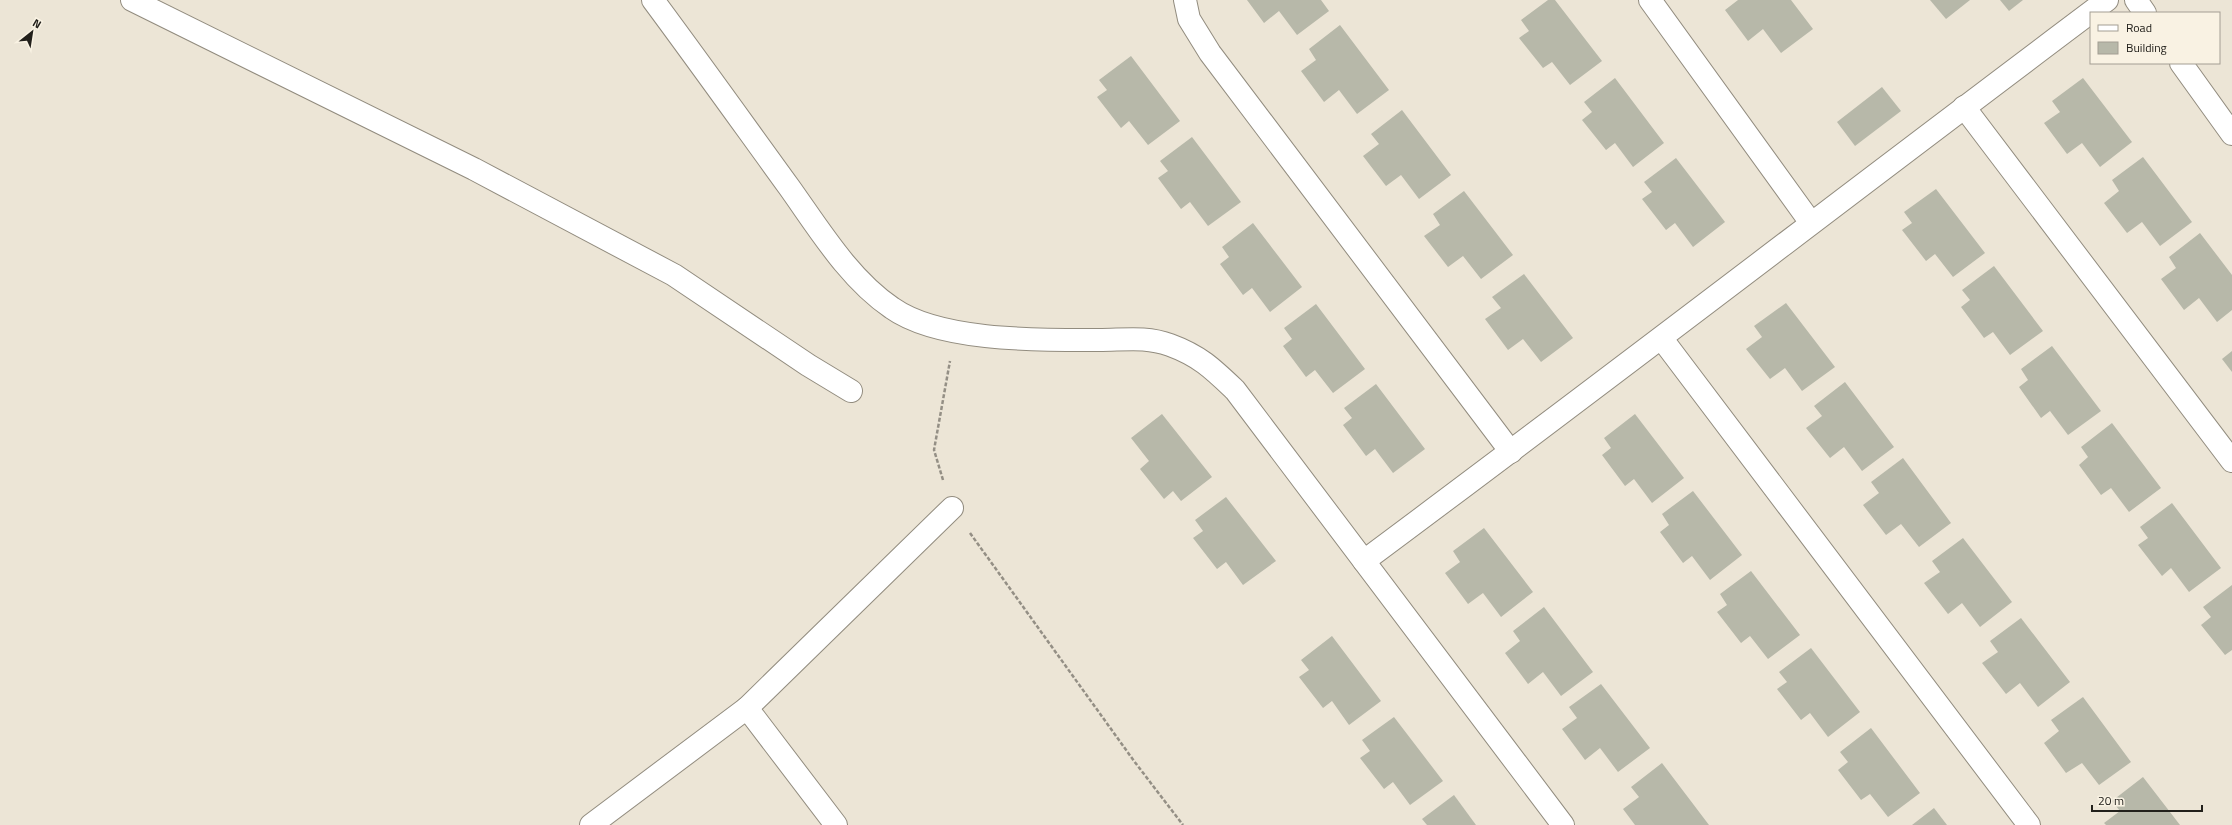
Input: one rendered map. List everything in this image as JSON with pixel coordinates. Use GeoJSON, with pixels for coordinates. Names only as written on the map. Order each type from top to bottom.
{"type":"FeatureCollection","features":[{"type":"Feature","properties":{"kind":"street"},"geometry":{"type":"LineString","coordinates":[[132,0],[474,169],[674,275],[808,365],[851,391]]}},
{"type":"Feature","properties":{"kind":"street"},"geometry":{"type":"LineString","coordinates":[[654,0],[850,268],[892,309],[920,322],[955,331],[1017,340],[1102,340],[1136,338],[1169,344],[1201,359],[1235,390],[1563,825]]}},
{"type":"Feature","properties":{"kind":"street"},"geometry":{"type":"LineString","coordinates":[[1185,0],[1189,19],[1210,53],[1511,452]]}},
{"type":"Feature","properties":{"kind":"street"},"geometry":{"type":"LineString","coordinates":[[1650,0],[1811,223]]}},
{"type":"Feature","properties":{"kind":"street"},"geometry":{"type":"LineString","coordinates":[[2091,12],[2107,0]]}},
{"type":"Feature","properties":{"kind":"street"},"geometry":{"type":"LineString","coordinates":[[2136,0],[2144,12]]}},
{"type":"Feature","properties":{"kind":"street"},"geometry":{"type":"LineString","coordinates":[[1364,561],[1662,339],[1811,223],[2090,13]]}},
{"type":"Feature","properties":{"kind":"street"},"geometry":{"type":"LineString","coordinates":[[2182,64],[2232,134]]}},
{"type":"Feature","properties":{"kind":"street"},"geometry":{"type":"LineString","coordinates":[[1964,107],[2232,461]]}},
{"type":"Feature","properties":{"kind":"street"},"geometry":{"type":"LineString","coordinates":[[1662,339],[2029,825]]}},
{"type":"Feature","properties":{"kind":"street"},"geometry":{"type":"LineString","coordinates":[[591,825],[747,708],[952,508]]}},
{"type":"Feature","properties":{"kind":"street"},"geometry":{"type":"LineString","coordinates":[[747,708],[836,825]]}},
{"type":"Feature","properties":{"kind":"path"},"geometry":{"type":"LineString","coordinates":[[955,331],[934,450],[952,508],[1134,761],[1183,825]]}},
{"type":"Feature","properties":{"kind":"building"},"geometry":{"type":"Polygon","coordinates":[[[1247,0],[1321,0],[1329,11],[1297,35],[1279,11],[1264,23],[1247,0]]]}},
{"type":"Feature","properties":{"kind":"building"},"geometry":{"type":"Polygon","coordinates":[[[1548,0],[1555,0],[1602,61],[1570,85],[1552,62],[1543,68],[1519,38],[1529,31],[1521,20],[1548,0]]]}},
{"type":"Feature","properties":{"kind":"building"},"geometry":{"type":"Polygon","coordinates":[[[1738,0],[1791,0],[1813,29],[1781,53],[1763,29],[1748,41],[1725,10],[1738,0]]]}},
{"type":"Feature","properties":{"kind":"building"},"geometry":{"type":"Polygon","coordinates":[[[1930,0],[1970,0],[1946,19],[1930,0]]]}},
{"type":"Feature","properties":{"kind":"building"},"geometry":{"type":"Polygon","coordinates":[[[2000,0],[2023,0],[2009,11],[2000,0]]]}},
{"type":"Feature","properties":{"kind":"building"},"geometry":{"type":"Polygon","coordinates":[[[1340,25],[1389,90],[1357,114],[1339,90],[1324,102],[1301,71],[1316,60],[1309,49],[1340,25]]]}},
{"type":"Feature","properties":{"kind":"building"},"geometry":{"type":"Polygon","coordinates":[[[1131,56],[1180,121],[1148,145],[1129,121],[1121,128],[1097,97],[1107,90],[1099,80],[1131,56]]]}},
{"type":"Feature","properties":{"kind":"building"},"geometry":{"type":"Polygon","coordinates":[[[1615,78],[1664,143],[1633,167],[1615,143],[1606,150],[1582,120],[1592,112],[1584,102],[1615,78]]]}},
{"type":"Feature","properties":{"kind":"building"},"geometry":{"type":"Polygon","coordinates":[[[2083,78],[2132,142],[2100,167],[2082,143],[2067,154],[2044,123],[2060,112],[2052,101],[2083,78]]]}},
{"type":"Feature","properties":{"kind":"building"},"geometry":{"type":"Polygon","coordinates":[[[1882,87],[1901,111],[1855,146],[1837,122],[1882,87]]]}},
{"type":"Feature","properties":{"kind":"building"},"geometry":{"type":"Polygon","coordinates":[[[1402,110],[1451,175],[1419,199],[1401,175],[1386,186],[1363,156],[1379,144],[1371,134],[1402,110]]]}},
{"type":"Feature","properties":{"kind":"building"},"geometry":{"type":"Polygon","coordinates":[[[1192,137],[1241,202],[1208,226],[1190,202],[1181,209],[1158,178],[1168,171],[1160,161],[1192,137]]]}},
{"type":"Feature","properties":{"kind":"building"},"geometry":{"type":"Polygon","coordinates":[[[2143,157],[2192,222],[2160,246],[2142,222],[2127,233],[2104,203],[2119,191],[2112,180],[2143,157]]]}},
{"type":"Feature","properties":{"kind":"building"},"geometry":{"type":"Polygon","coordinates":[[[1676,158],[1725,222],[1693,247],[1675,223],[1666,230],[1642,199],[1652,192],[1644,182],[1676,158]]]}},
{"type":"Feature","properties":{"kind":"building"},"geometry":{"type":"Polygon","coordinates":[[[1936,189],[1985,253],[1953,277],[1935,254],[1926,261],[1902,230],[1912,223],[1904,212],[1936,189]]]}},
{"type":"Feature","properties":{"kind":"building"},"geometry":{"type":"Polygon","coordinates":[[[1464,191],[1513,255],[1481,279],[1463,256],[1448,267],[1424,236],[1440,225],[1433,214],[1464,191]]]}},
{"type":"Feature","properties":{"kind":"building"},"geometry":{"type":"Polygon","coordinates":[[[1253,223],[1302,287],[1270,312],[1252,288],[1243,295],[1220,264],[1229,257],[1222,247],[1253,223]]]}},
{"type":"Feature","properties":{"kind":"building"},"geometry":{"type":"Polygon","coordinates":[[[2200,233],[2232,275],[2232,310],[2217,322],[2199,298],[2184,310],[2161,279],[2176,268],[2169,257],[2200,233]]]}},
{"type":"Feature","properties":{"kind":"building"},"geometry":{"type":"Polygon","coordinates":[[[1994,266],[2043,331],[2010,355],[1993,332],[1984,338],[1961,307],[1970,300],[1962,290],[1994,266]]]}},
{"type":"Feature","properties":{"kind":"building"},"geometry":{"type":"Polygon","coordinates":[[[1524,274],[1573,338],[1541,362],[1523,339],[1508,350],[1485,319],[1501,308],[1492,297],[1524,274]]]}},
{"type":"Feature","properties":{"kind":"building"},"geometry":{"type":"Polygon","coordinates":[[[1786,303],[1835,367],[1802,391],[1785,368],[1770,379],[1746,349],[1762,337],[1754,326],[1786,303]]]}},
{"type":"Feature","properties":{"kind":"building"},"geometry":{"type":"Polygon","coordinates":[[[1316,304],[1365,369],[1333,393],[1315,370],[1306,377],[1283,346],[1292,339],[1284,328],[1316,304]]]}},
{"type":"Feature","properties":{"kind":"building"},"geometry":{"type":"Polygon","coordinates":[[[2052,346],[2101,411],[2068,435],[2050,411],[2041,418],[2019,387],[2028,380],[2021,369],[2052,346]]]}},
{"type":"Feature","properties":{"kind":"building"},"geometry":{"type":"Polygon","coordinates":[[[2232,351],[2232,372],[2222,359],[2232,351]]]}},
{"type":"Feature","properties":{"kind":"building"},"geometry":{"type":"Polygon","coordinates":[[[1845,382],[1894,447],[1862,471],[1844,447],[1830,458],[1806,428],[1822,416],[1814,406],[1845,382]]]}},
{"type":"Feature","properties":{"kind":"building"},"geometry":{"type":"Polygon","coordinates":[[[1376,384],[1425,449],[1393,473],[1375,449],[1366,456],[1343,425],[1352,418],[1344,408],[1376,384]]]}},
{"type":"Feature","properties":{"kind":"building"},"geometry":{"type":"Polygon","coordinates":[[[1162,414],[1212,477],[1181,501],[1173,491],[1164,499],[1140,469],[1149,461],[1131,438],[1162,414]]]}},
{"type":"Feature","properties":{"kind":"building"},"geometry":{"type":"Polygon","coordinates":[[[1635,414],[1684,478],[1652,503],[1634,479],[1625,486],[1602,455],[1611,448],[1604,438],[1635,414]]]}},
{"type":"Feature","properties":{"kind":"building"},"geometry":{"type":"Polygon","coordinates":[[[2112,423],[2161,488],[2129,512],[2111,488],[2101,495],[2079,465],[2088,457],[2081,447],[2112,423]]]}},
{"type":"Feature","properties":{"kind":"building"},"geometry":{"type":"Polygon","coordinates":[[[1903,458],[1951,523],[1919,547],[1901,524],[1886,535],[1863,505],[1879,493],[1871,482],[1903,458]]]}},
{"type":"Feature","properties":{"kind":"building"},"geometry":{"type":"Polygon","coordinates":[[[1693,491],[1742,555],[1710,580],[1692,556],[1683,563],[1660,532],[1669,525],[1662,514],[1693,491]]]}},
{"type":"Feature","properties":{"kind":"building"},"geometry":{"type":"Polygon","coordinates":[[[1226,497],[1276,561],[1243,585],[1226,562],[1217,569],[1193,538],[1203,531],[1195,520],[1226,497]]]}},
{"type":"Feature","properties":{"kind":"building"},"geometry":{"type":"Polygon","coordinates":[[[2172,503],[2221,568],[2189,592],[2171,568],[2162,576],[2138,545],[2148,538],[2140,527],[2172,503]]]}},
{"type":"Feature","properties":{"kind":"building"},"geometry":{"type":"Polygon","coordinates":[[[1484,528],[1533,592],[1501,617],[1483,593],[1468,604],[1445,573],[1460,562],[1453,551],[1484,528]]]}},
{"type":"Feature","properties":{"kind":"building"},"geometry":{"type":"Polygon","coordinates":[[[1963,538],[2012,602],[1980,627],[1962,603],[1948,614],[1924,583],[1940,572],[1932,561],[1963,538]]]}},
{"type":"Feature","properties":{"kind":"building"},"geometry":{"type":"Polygon","coordinates":[[[1751,571],[1800,635],[1768,659],[1750,636],[1741,643],[1717,612],[1727,605],[1720,594],[1751,571]]]}},
{"type":"Feature","properties":{"kind":"building"},"geometry":{"type":"Polygon","coordinates":[[[2232,585],[2232,650],[2225,655],[2201,625],[2211,617],[2203,607],[2232,585]]]}},
{"type":"Feature","properties":{"kind":"building"},"geometry":{"type":"Polygon","coordinates":[[[1544,607],[1593,672],[1561,696],[1543,672],[1528,684],[1505,653],[1520,641],[1513,631],[1544,607]]]}},
{"type":"Feature","properties":{"kind":"building"},"geometry":{"type":"Polygon","coordinates":[[[2021,618],[2070,682],[2038,707],[2020,683],[2006,694],[1982,663],[1998,652],[1990,641],[2021,618]]]}},
{"type":"Feature","properties":{"kind":"building"},"geometry":{"type":"Polygon","coordinates":[[[1332,636],[1381,701],[1349,725],[1332,701],[1323,708],[1299,677],[1309,670],[1301,660],[1332,636]]]}},
{"type":"Feature","properties":{"kind":"building"},"geometry":{"type":"Polygon","coordinates":[[[1811,648],[1860,712],[1828,737],[1810,713],[1801,720],[1777,689],[1787,682],[1779,672],[1811,648]]]}},
{"type":"Feature","properties":{"kind":"building"},"geometry":{"type":"Polygon","coordinates":[[[1601,684],[1650,748],[1618,772],[1600,748],[1585,760],[1562,729],[1577,718],[1569,707],[1601,684]]]}},
{"type":"Feature","properties":{"kind":"building"},"geometry":{"type":"Polygon","coordinates":[[[2083,697],[2131,762],[2099,785],[2082,763],[2066,773],[2044,743],[2059,731],[2051,720],[2083,697]]]}},
{"type":"Feature","properties":{"kind":"building"},"geometry":{"type":"Polygon","coordinates":[[[1394,717],[1443,781],[1410,805],[1393,782],[1384,789],[1360,758],[1370,751],[1362,740],[1394,717]]]}},
{"type":"Feature","properties":{"kind":"building"},"geometry":{"type":"Polygon","coordinates":[[[1871,728],[1920,793],[1888,817],[1870,794],[1861,800],[1838,770],[1848,762],[1840,752],[1871,728]]]}},
{"type":"Feature","properties":{"kind":"building"},"geometry":{"type":"Polygon","coordinates":[[[1662,763],[1709,825],[1635,825],[1623,809],[1639,797],[1631,787],[1662,763]]]}},
{"type":"Feature","properties":{"kind":"building"},"geometry":{"type":"Polygon","coordinates":[[[2143,777],[2180,825],[2106,825],[2104,823],[2120,811],[2112,801],[2143,777]]]}},
{"type":"Feature","properties":{"kind":"building"},"geometry":{"type":"Polygon","coordinates":[[[1454,795],[1476,825],[1427,825],[1422,819],[1454,795]]]}},
{"type":"Feature","properties":{"kind":"building"},"geometry":{"type":"Polygon","coordinates":[[[1934,808],[1947,825],[1912,825],[1934,808]]]}}]}
